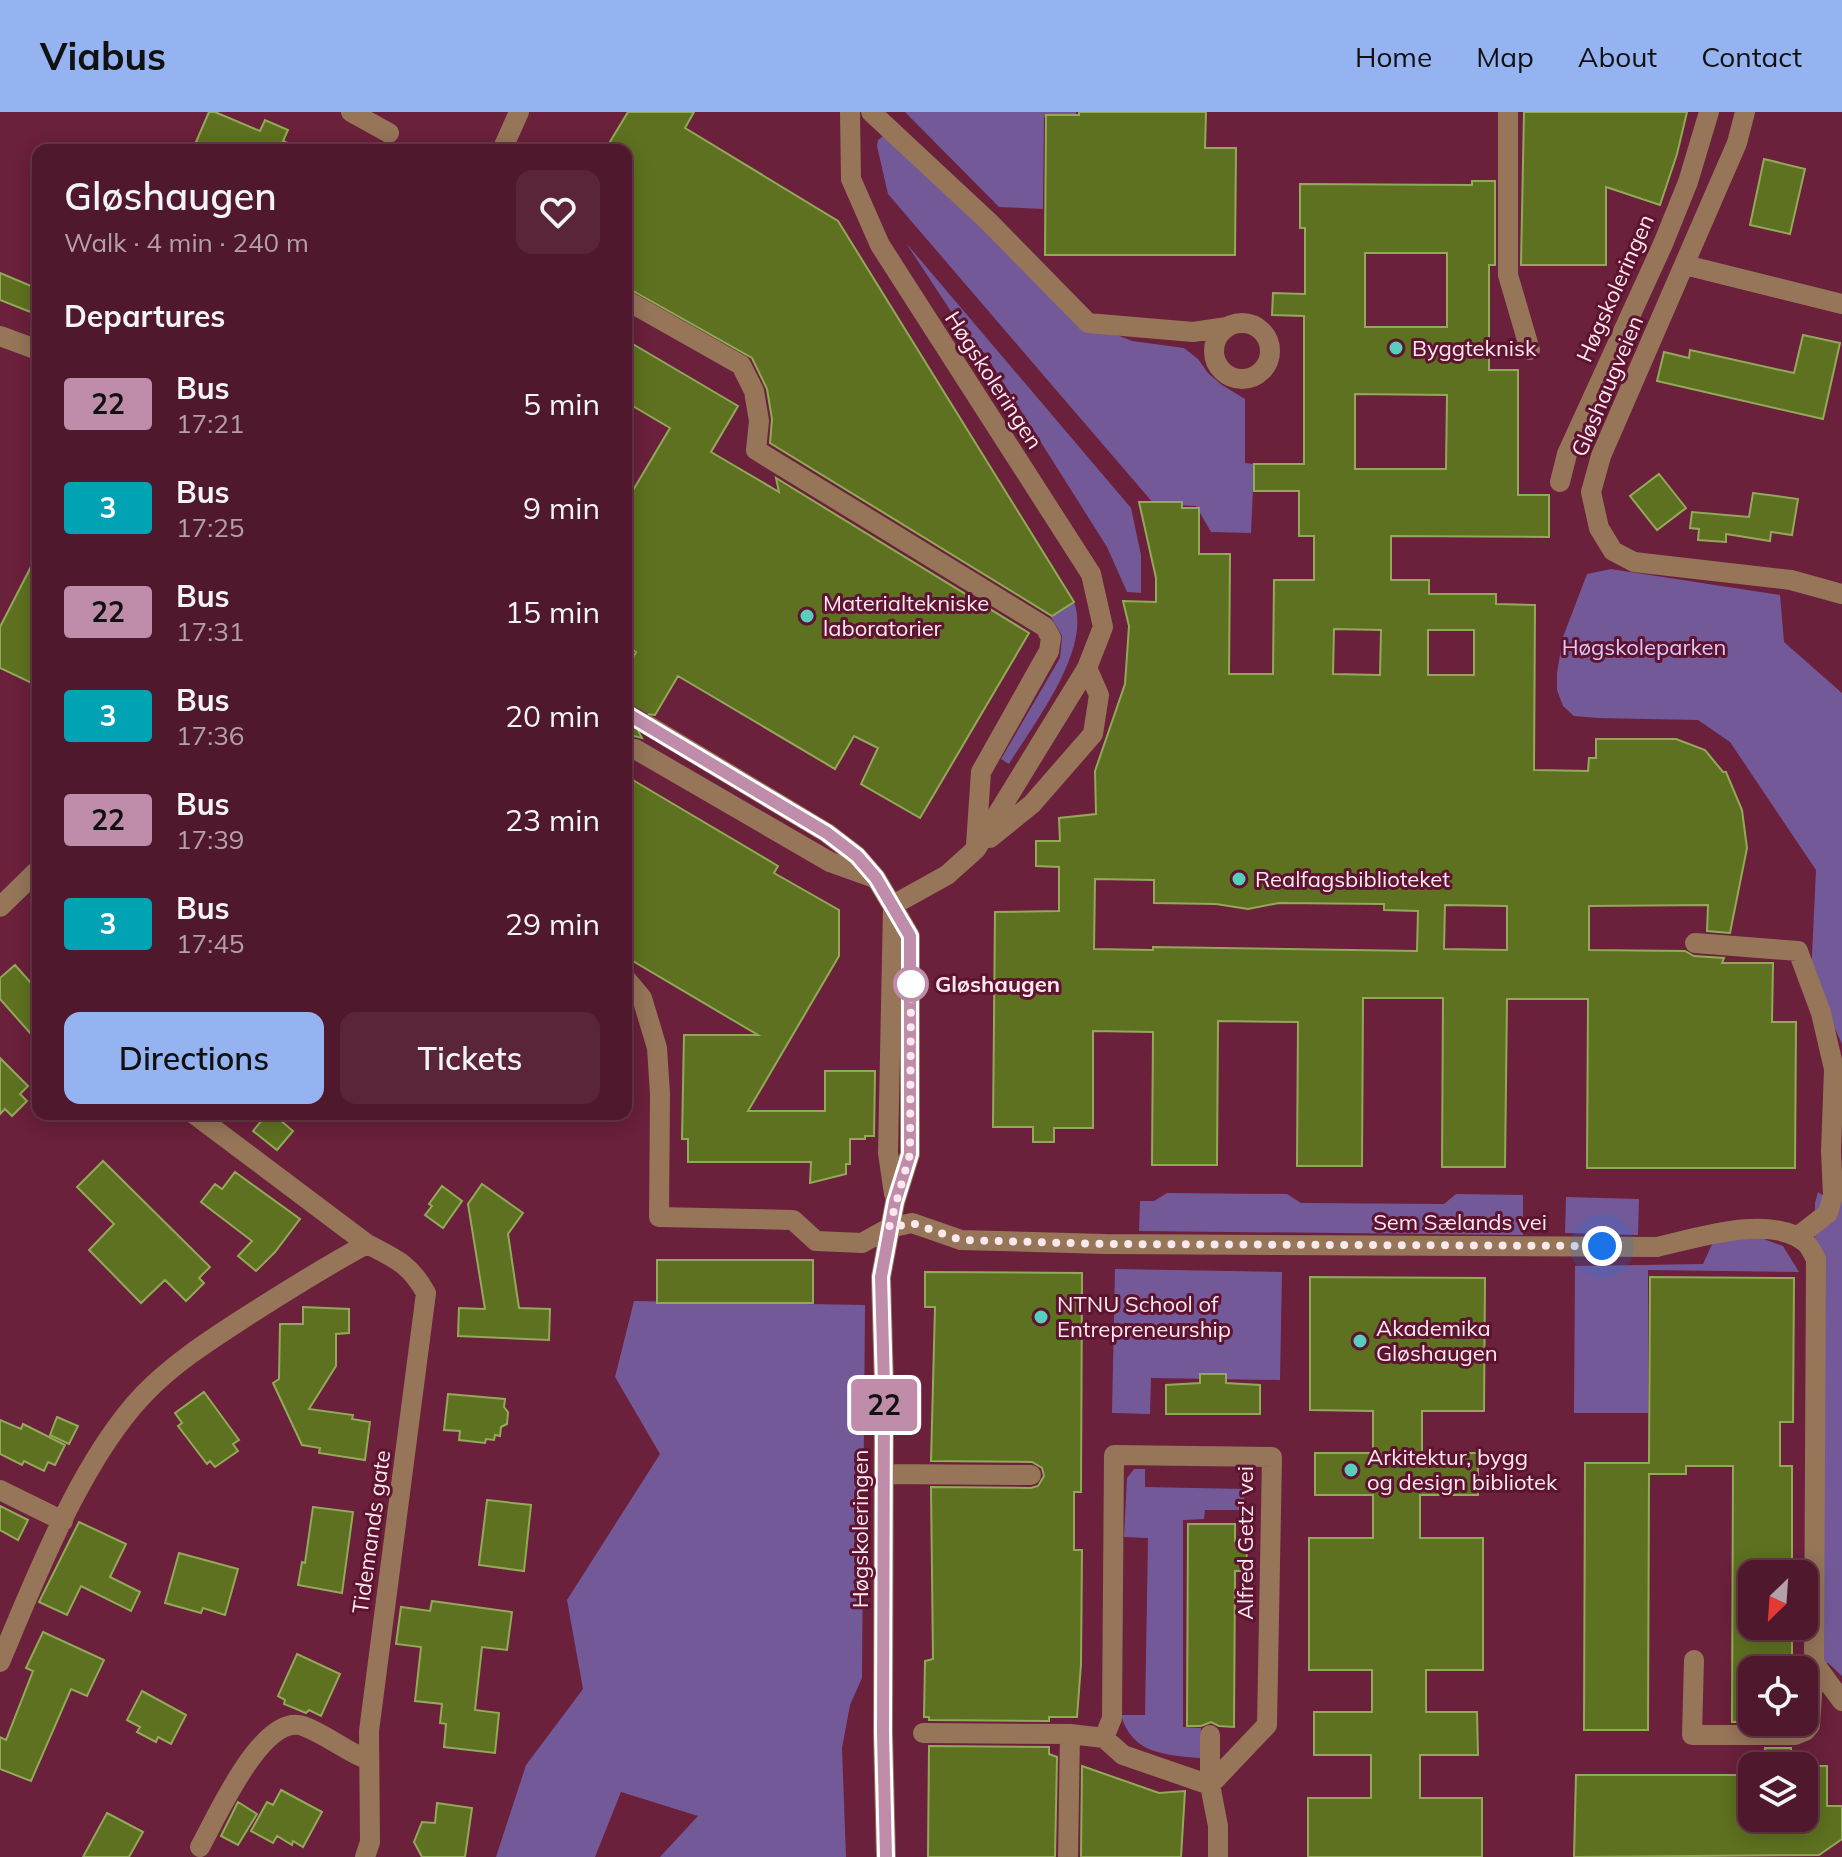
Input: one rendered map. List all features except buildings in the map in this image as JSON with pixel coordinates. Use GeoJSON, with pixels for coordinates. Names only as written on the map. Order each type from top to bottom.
{"type":"FeatureCollection","features":[{"type":"Feature","properties":{"kind":"street"},"geometry":{"type":"LineString","coordinates":[[351,112],[389,133]]}},
{"type":"Feature","properties":{"kind":"street"},"geometry":{"type":"LineString","coordinates":[[505,144],[519,112]]}},
{"type":"Feature","properties":{"kind":"street","name":"Høgskoleringen"},"geometry":{"type":"LineString","coordinates":[[850,112],[848,152],[851,179],[880,245],[1091,574],[1103,627],[1087,668],[976,849]]}},
{"type":"Feature","properties":{"kind":"street"},"geometry":{"type":"LineString","coordinates":[[871,112],[988,221],[1088,323],[1193,332],[1227,327]]}},
{"type":"Feature","properties":{"kind":"street"},"geometry":{"type":"LineString","coordinates":[[1508,112],[1508,275],[1530,350]]}},
{"type":"Feature","properties":{"kind":"street","name":"Høgskoleringen"},"geometry":{"type":"LineString","coordinates":[[1560,482],[1567,454],[1688,182],[1709,112]]}},
{"type":"Feature","properties":{"kind":"street","name":"Gløshaugveien"},"geometry":{"type":"LineString","coordinates":[[1745,112],[1737,143],[1601,456],[1591,492],[1599,528],[1613,551],[1634,562],[1791,580],[1842,594]]}},
{"type":"Feature","properties":{"kind":"street"},"geometry":{"type":"LineString","coordinates":[[1685,265],[1842,304]]}},
{"type":"Feature","properties":{"kind":"street"},"geometry":{"type":"LineString","coordinates":[[632,303],[741,365],[754,391],[759,421],[756,450],[1045,627],[1051,638],[1049,651],[981,772],[976,849]]}},
{"type":"Feature","properties":{"kind":"street"},"geometry":{"type":"LineString","coordinates":[[0,336],[32,348]]}},
{"type":"Feature","properties":{"kind":"street","name":"Høgskoleringen"},"geometry":{"type":"LineString","coordinates":[[886,1857],[881,1277],[895,1202],[910,1154],[910,936],[893,905],[947,875],[1032,804],[1093,734],[1099,695],[1087,668]]}},
{"type":"Feature","properties":{"kind":"street"},"geometry":{"type":"LineString","coordinates":[[649,726],[827,833],[857,856],[893,905]]}},
{"type":"Feature","properties":{"kind":"street"},"geometry":{"type":"LineString","coordinates":[[635,749],[830,862],[876,878]]}},
{"type":"Feature","properties":{"kind":"street"},"geometry":{"type":"LineString","coordinates":[[0,907],[32,876]]}},
{"type":"Feature","properties":{"kind":"street"},"geometry":{"type":"LineString","coordinates":[[1695,943],[1798,951],[1821,1013],[1834,1069],[1833,1195],[1828,1213],[1797,1237],[1807,1244],[1816,1259],[1814,1656]]}},
{"type":"Feature","properties":{"kind":"street"},"geometry":{"type":"LineString","coordinates":[[632,986],[642,998],[657,1048],[660,1094],[659,1217],[793,1220],[816,1241],[862,1243],[889,1228]]}},
{"type":"Feature","properties":{"kind":"street","name":"Tidemands gate"},"geometry":{"type":"LineString","coordinates":[[202,1120],[367,1244],[402,1262],[416,1274],[426,1293],[369,1731],[370,1842],[365,1857]]}},
{"type":"Feature","properties":{"kind":"street","name":"Sem Sælands vei"},"geometry":{"type":"LineString","coordinates":[[889,1228],[912,1223],[961,1240],[1133,1245],[1657,1247],[1711,1234],[1774,1228],[1797,1237]]}},
{"type":"Feature","properties":{"kind":"street"},"geometry":{"type":"LineString","coordinates":[[0,1662],[6,1631],[63,1521],[110,1436],[143,1395],[180,1360],[309,1275],[367,1244]]}},
{"type":"Feature","properties":{"kind":"street","name":"Alfred Getz' vei"},"geometry":{"type":"LineString","coordinates":[[1104,1738],[1112,1718],[1114,1455],[1272,1457],[1267,1725],[1210,1785]]}},
{"type":"Feature","properties":{"kind":"street"},"geometry":{"type":"LineString","coordinates":[[884,1474],[1031,1475]]}},
{"type":"Feature","properties":{"kind":"street"},"geometry":{"type":"LineString","coordinates":[[0,1490],[63,1521]]}},
{"type":"Feature","properties":{"kind":"street"},"geometry":{"type":"LineString","coordinates":[[1694,1660],[1692,1735],[1738,1735]]}},
{"type":"Feature","properties":{"kind":"street"},"geometry":{"type":"LineString","coordinates":[[1818,1668],[1842,1701]]}},
{"type":"Feature","properties":{"kind":"street"},"geometry":{"type":"LineString","coordinates":[[200,1847],[247,1762],[266,1739],[283,1725],[301,1725],[369,1760]]}},
{"type":"Feature","properties":{"kind":"street"},"geometry":{"type":"LineString","coordinates":[[923,1733],[1070,1734],[1104,1738],[1123,1755],[1210,1785]]}},
{"type":"Feature","properties":{"kind":"street"},"geometry":{"type":"LineString","coordinates":[[1068,1857],[1070,1734]]}},
{"type":"Feature","properties":{"kind":"street"},"geometry":{"type":"LineString","coordinates":[[1210,1735],[1210,1785],[1218,1826],[1218,1857]]}},
{"type":"Feature","properties":{"kind":"green space"},"geometry":{"type":"Polygon","coordinates":[[[905,112],[1076,112],[1076,117],[1044,117],[1043,209],[999,207],[905,112]]]}},
{"type":"Feature","properties":{"kind":"green space"},"geometry":{"type":"Polygon","coordinates":[[[886,134],[1088,323],[1132,341],[1184,348],[1222,385],[1245,399],[1245,463],[1254,464],[1251,533],[1211,532],[1196,506],[1154,504],[888,194],[877,146],[878,140],[886,134]]]}},
{"type":"Feature","properties":{"kind":"green space"},"geometry":{"type":"Polygon","coordinates":[[[906,243],[1131,508],[1141,555],[1141,593],[1127,592],[1107,547],[984,352],[979,354],[906,243]]]}},
{"type":"Feature","properties":{"kind":"green space","name":"Høgskoleparken"},"geometry":{"type":"Polygon","coordinates":[[[1611,569],[1780,595],[1784,642],[1842,693],[1842,1044],[1811,977],[1816,870],[1730,742],[1698,720],[1574,716],[1563,706],[1557,690],[1557,673],[1563,637],[1587,574],[1611,569]]]}},
{"type":"Feature","properties":{"kind":"green space"},"geometry":{"type":"Polygon","coordinates":[[[1074,602],[1077,621],[1068,663],[1058,685],[1009,764],[1001,759],[1060,658],[1062,636],[1051,617],[1074,602]]]}},
{"type":"Feature","properties":{"kind":"green space"},"geometry":{"type":"Polygon","coordinates":[[[1842,1190],[1842,1676],[1828,1663],[1818,1663],[1818,1656],[1814,1656],[1814,1640],[1818,1640],[1818,1560],[1814,1560],[1815,1203],[1818,1192],[1835,1203],[1842,1190]]]}},
{"type":"Feature","properties":{"kind":"green space"},"geometry":{"type":"Polygon","coordinates":[[[1167,1193],[1287,1194],[1301,1203],[1444,1204],[1456,1194],[1523,1195],[1523,1235],[1139,1231],[1140,1201],[1154,1201],[1167,1193]]]}},
{"type":"Feature","properties":{"kind":"green space"},"geometry":{"type":"Polygon","coordinates":[[[1566,1197],[1639,1199],[1638,1235],[1565,1233],[1566,1197]]]}},
{"type":"Feature","properties":{"kind":"green space"},"geometry":{"type":"Polygon","coordinates":[[[1732,1238],[1761,1238],[1783,1246],[1799,1272],[1648,1270],[1648,1413],[1574,1413],[1575,1266],[1703,1264],[1713,1242],[1732,1238]]]}},
{"type":"Feature","properties":{"kind":"green space"},"geometry":{"type":"Polygon","coordinates":[[[1115,1269],[1282,1272],[1280,1380],[1151,1378],[1150,1414],[1112,1413],[1115,1269]]]}},
{"type":"Feature","properties":{"kind":"green space"},"geometry":{"type":"Polygon","coordinates":[[[634,1301],[865,1305],[862,1678],[850,1705],[842,1748],[846,1857],[660,1857],[698,1816],[621,1792],[595,1857],[496,1857],[526,1765],[583,1689],[567,1600],[660,1454],[615,1377],[634,1301]]]}},
{"type":"Feature","properties":{"kind":"green space"},"geometry":{"type":"Polygon","coordinates":[[[1134,1469],[1145,1469],[1145,1487],[1244,1489],[1244,1510],[1205,1510],[1204,1519],[1183,1520],[1183,1727],[1201,1728],[1200,1758],[1174,1756],[1142,1745],[1126,1728],[1121,1715],[1145,1715],[1148,1538],[1124,1537],[1127,1478],[1134,1469]]]}},
{"type":"Feature","properties":{"kind":"tunnel"},"geometry":{"type":"LineString","coordinates":[[632,716],[649,726]]}},
{"type":"Feature","properties":{"kind":"bus line","name":"22"},"geometry":{"type":"LineString","coordinates":[[632,716],[842,844],[876,878],[910,936],[910,1154],[895,1202],[881,1277],[886,1857]]}},
{"type":"Feature","properties":{"kind":"place","name":"Byggteknisk"},"geometry":{"type":"Point","coordinates":[1396,348]}},
{"type":"Feature","properties":{"kind":"place","name":"Materialtekniske laboratorier"},"geometry":{"type":"Point","coordinates":[807,616]}},
{"type":"Feature","properties":{"kind":"place","name":"Realfagsbiblioteket"},"geometry":{"type":"Point","coordinates":[1239,879]}},
{"type":"Feature","properties":{"kind":"place","name":"Gløshaugen"},"geometry":{"type":"Point","coordinates":[911,984]}},
{"type":"Feature","properties":{"kind":"place","name":"NTNU School of Entrepreneurship"},"geometry":{"type":"Point","coordinates":[1041,1317]}},
{"type":"Feature","properties":{"kind":"place","name":"Akademika Gløshaugen"},"geometry":{"type":"Point","coordinates":[1360,1341]}},
{"type":"Feature","properties":{"kind":"place","name":"Arkitektur, bygg og design bibliotek"},"geometry":{"type":"Point","coordinates":[1351,1470]}},
{"type":"Feature","properties":{"kind":"route"},"geometry":{"type":"LineString","coordinates":[[911,984],[910,1154],[889,1228],[912,1223],[961,1240],[1105,1244],[1602,1246]]}}]}
